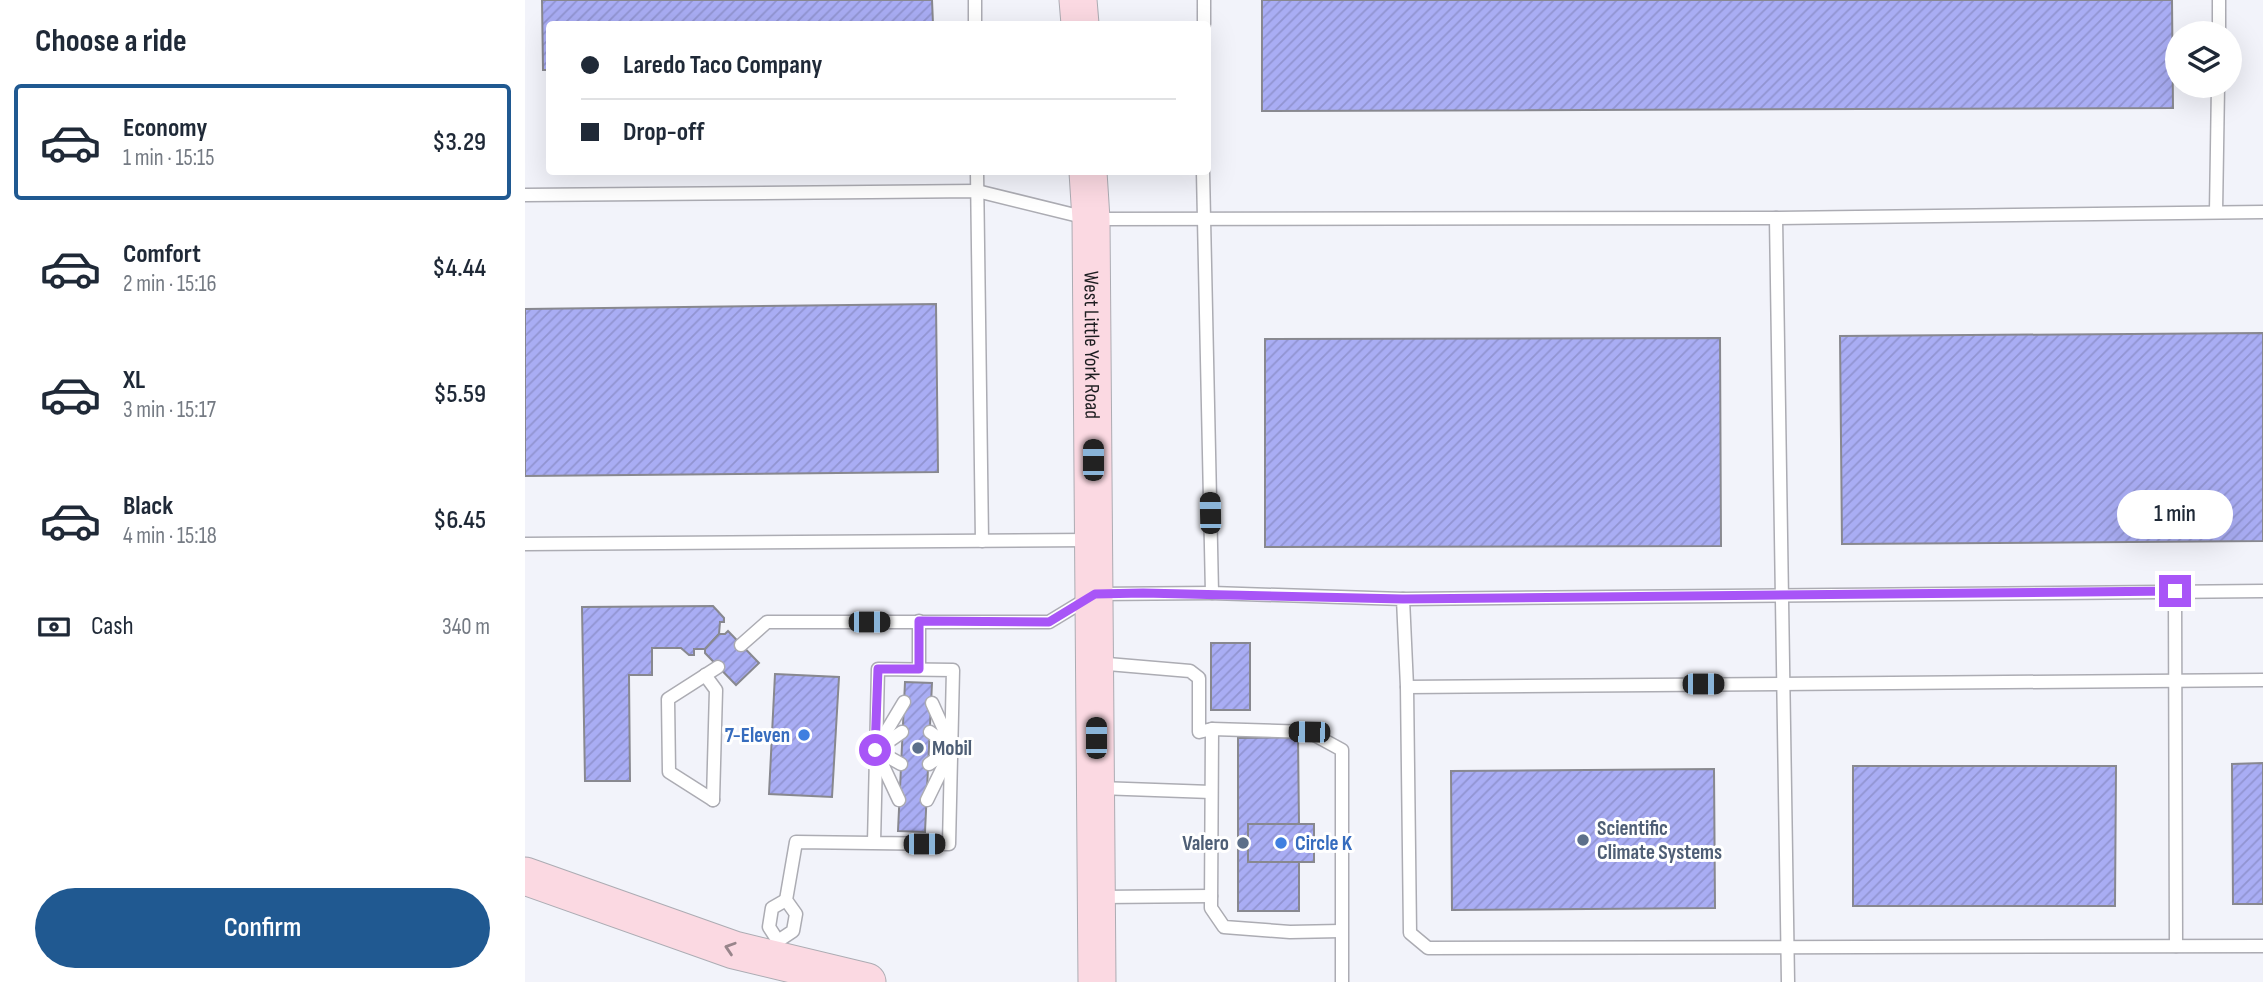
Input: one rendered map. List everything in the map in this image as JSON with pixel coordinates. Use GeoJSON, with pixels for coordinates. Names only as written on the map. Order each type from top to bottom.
{"type":"FeatureCollection","features":[{"type":"Feature","properties":{"kind":"main road"},"geometry":{"type":"LineString","coordinates":[[1078,0],[1080,21]]}},
{"type":"Feature","properties":{"kind":"main road","name":"West Little York Road"},"geometry":{"type":"LineString","coordinates":[[1088,175],[1091,219],[1096,663],[1097,982]]}},
{"type":"Feature","properties":{"kind":"main road"},"geometry":{"type":"LineString","coordinates":[[525,876],[734,950],[776,950],[867,982]]}},
{"type":"Feature","properties":{"kind":"lane"},"geometry":{"type":"LineString","coordinates":[[975,0],[975,21]]}},
{"type":"Feature","properties":{"kind":"lane"},"geometry":{"type":"LineString","coordinates":[[1204,0],[1204,21]]}},
{"type":"Feature","properties":{"kind":"lane"},"geometry":{"type":"LineString","coordinates":[[2219,21],[2220,0]]}},
{"type":"Feature","properties":{"kind":"lane"},"geometry":{"type":"LineString","coordinates":[[2216,212],[2218,98]]}},
{"type":"Feature","properties":{"kind":"lane"},"geometry":{"type":"LineString","coordinates":[[977,175],[982,541]]}},
{"type":"Feature","properties":{"kind":"lane"},"geometry":{"type":"LineString","coordinates":[[1203,175],[1212,593]]}},
{"type":"Feature","properties":{"kind":"lane"},"geometry":{"type":"LineString","coordinates":[[525,195],[977,191],[1091,219],[1776,218],[2263,212]]}},
{"type":"Feature","properties":{"kind":"lane"},"geometry":{"type":"LineString","coordinates":[[1776,218],[1789,982]]}},
{"type":"Feature","properties":{"kind":"lane"},"geometry":{"type":"LineString","coordinates":[[525,544],[1094,540]]}},
{"type":"Feature","properties":{"kind":"lane"},"geometry":{"type":"LineString","coordinates":[[2175,591],[2176,946]]}},
{"type":"Feature","properties":{"kind":"lane"},"geometry":{"type":"LineString","coordinates":[[741,645],[767,622],[1049,622],[1095,594],[1212,593],[1403,599],[2263,591]]}},
{"type":"Feature","properties":{"kind":"lane"},"geometry":{"type":"LineString","coordinates":[[1403,599],[1407,687],[1410,933],[1428,948],[2263,946]]}},
{"type":"Feature","properties":{"kind":"lane"},"geometry":{"type":"LineString","coordinates":[[919,621],[919,669]]}},
{"type":"Feature","properties":{"kind":"lane"},"geometry":{"type":"LineString","coordinates":[[1096,663],[1190,671],[1199,678],[1199,732],[1212,729],[1309,732],[1342,750],[1342,982]]}},
{"type":"Feature","properties":{"kind":"lane"},"geometry":{"type":"LineString","coordinates":[[705,675],[716,690],[713,800],[669,772],[668,699],[705,675],[718,667]]}},
{"type":"Feature","properties":{"kind":"lane"},"geometry":{"type":"LineString","coordinates":[[776,950],[793,931],[796,914],[786,900],[796,842],[874,844],[949,844],[953,670],[878,669],[874,844]]}},
{"type":"Feature","properties":{"kind":"lane"},"geometry":{"type":"LineString","coordinates":[[1407,687],[2263,680]]}},
{"type":"Feature","properties":{"kind":"lane"},"geometry":{"type":"LineString","coordinates":[[875,750],[904,702]]}},
{"type":"Feature","properties":{"kind":"lane"},"geometry":{"type":"LineString","coordinates":[[927,800],[952,748],[932,703]]}},
{"type":"Feature","properties":{"kind":"lane"},"geometry":{"type":"LineString","coordinates":[[1212,729],[1210,908],[1224,927],[1290,932],[1341,931]]}},
{"type":"Feature","properties":{"kind":"lane"},"geometry":{"type":"LineString","coordinates":[[875,750],[902,732]]}},
{"type":"Feature","properties":{"kind":"lane"},"geometry":{"type":"LineString","coordinates":[[930,732],[952,748]]}},
{"type":"Feature","properties":{"kind":"lane"},"geometry":{"type":"LineString","coordinates":[[929,764],[952,748]]}},
{"type":"Feature","properties":{"kind":"lane"},"geometry":{"type":"LineString","coordinates":[[875,750],[901,764]]}},
{"type":"Feature","properties":{"kind":"lane"},"geometry":{"type":"LineString","coordinates":[[875,750],[899,800]]}},
{"type":"Feature","properties":{"kind":"lane"},"geometry":{"type":"LineString","coordinates":[[1096,788],[1210,792]]}},
{"type":"Feature","properties":{"kind":"lane"},"geometry":{"type":"LineString","coordinates":[[1097,897],[1210,896]]}},
{"type":"Feature","properties":{"kind":"lane"},"geometry":{"type":"LineString","coordinates":[[776,950],[769,927],[772,908],[786,900]]}},
{"type":"Feature","properties":{"kind":"building"},"geometry":{"type":"Polygon","coordinates":[[[542,0],[932,0],[933,21],[546,21],[546,70],[543,70],[542,0]]]}},
{"type":"Feature","properties":{"kind":"building"},"geometry":{"type":"Polygon","coordinates":[[[1262,0],[2172,0],[2172,21],[2165,21],[2165,98],[2173,98],[2173,108],[1262,111],[1262,0]]]}},
{"type":"Feature","properties":{"kind":"building"},"geometry":{"type":"Polygon","coordinates":[[[936,304],[938,472],[525,476],[525,309],[936,304]]]}},
{"type":"Feature","properties":{"kind":"building"},"geometry":{"type":"Polygon","coordinates":[[[2263,333],[2263,541],[1842,544],[1840,336],[2263,333]]]}},
{"type":"Feature","properties":{"kind":"building"},"geometry":{"type":"Polygon","coordinates":[[[1720,338],[1721,546],[1265,547],[1265,339],[1720,338]]]}},
{"type":"Feature","properties":{"kind":"building"},"geometry":{"type":"Polygon","coordinates":[[[713,606],[724,618],[724,622],[720,622],[719,634],[705,649],[694,649],[694,655],[689,655],[681,648],[652,648],[652,675],[629,675],[630,781],[585,781],[582,607],[713,606]]]}},
{"type":"Feature","properties":{"kind":"building"},"geometry":{"type":"Polygon","coordinates":[[[728,631],[759,663],[736,685],[705,653],[705,649],[719,634],[728,631]]]}},
{"type":"Feature","properties":{"kind":"building"},"geometry":{"type":"Polygon","coordinates":[[[1211,643],[1250,643],[1250,710],[1211,710],[1211,643]]]}},
{"type":"Feature","properties":{"kind":"building","name":"7-Eleven"},"geometry":{"type":"Polygon","coordinates":[[[775,674],[839,677],[832,797],[769,794],[775,674]]]}},
{"type":"Feature","properties":{"kind":"building"},"geometry":{"type":"Polygon","coordinates":[[[905,682],[932,683],[925,832],[898,831],[905,682]]]}},
{"type":"Feature","properties":{"kind":"building","name":"Valero"},"geometry":{"type":"Polygon","coordinates":[[[1298,737],[1299,824],[1248,824],[1248,862],[1299,862],[1299,911],[1238,911],[1238,738],[1298,737]]]}},
{"type":"Feature","properties":{"kind":"building"},"geometry":{"type":"Polygon","coordinates":[[[2263,763],[2263,904],[2233,904],[2232,764],[2263,763]]]}},
{"type":"Feature","properties":{"kind":"building"},"geometry":{"type":"Polygon","coordinates":[[[1853,766],[2116,766],[2115,906],[1853,906],[1853,766]]]}},
{"type":"Feature","properties":{"kind":"building","name":"Scientific Climate Systems"},"geometry":{"type":"Polygon","coordinates":[[[1714,769],[1715,908],[1452,910],[1451,771],[1714,769]]]}},
{"type":"Feature","properties":{"kind":"building","name":"Circle K"},"geometry":{"type":"Polygon","coordinates":[[[1248,824],[1314,824],[1314,862],[1248,862],[1248,824]]]}},
{"type":"Feature","properties":{"kind":"place","name":"7-Eleven"},"geometry":{"type":"Point","coordinates":[804,735]}},
{"type":"Feature","properties":{"kind":"place","name":"Mobil"},"geometry":{"type":"Point","coordinates":[918,748]}},
{"type":"Feature","properties":{"kind":"place","name":"Scientific Climate Systems"},"geometry":{"type":"Point","coordinates":[1583,840]}},
{"type":"Feature","properties":{"kind":"place","name":"Valero"},"geometry":{"type":"Point","coordinates":[1243,843]}},
{"type":"Feature","properties":{"kind":"place","name":"Circle K"},"geometry":{"type":"Point","coordinates":[1281,843]}},
{"type":"Feature","properties":{"kind":"route"},"geometry":{"type":"LineString","coordinates":[[875,750],[878,669],[919,669],[919,621],[1049,622],[1095,594],[1167,592],[1403,599],[2175,591]]}}]}
